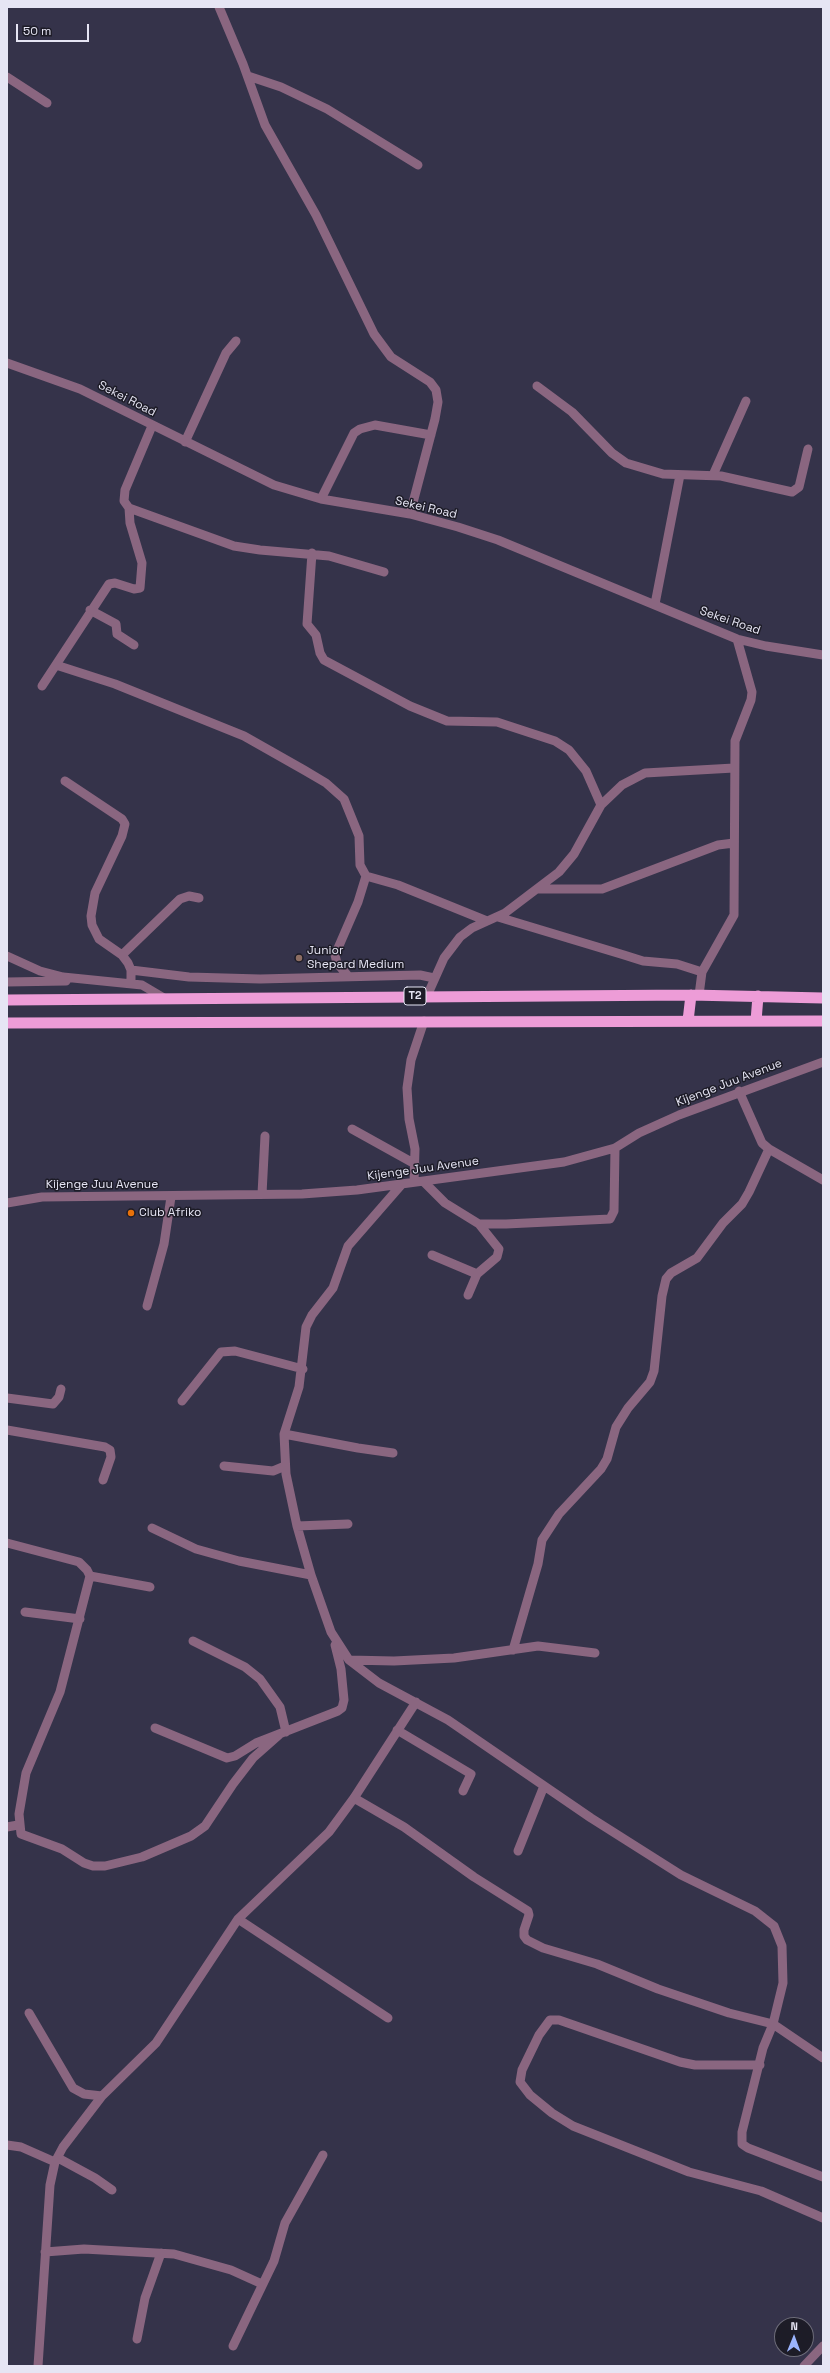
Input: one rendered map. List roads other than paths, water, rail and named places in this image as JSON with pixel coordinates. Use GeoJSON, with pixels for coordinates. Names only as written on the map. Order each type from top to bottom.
{"type":"FeatureCollection","features":[{"type":"Feature","properties":{"kind":"highway","name":"T2"},"geometry":{"type":"LineString","coordinates":[[7,1000],[695,995],[823,998]]}},
{"type":"Feature","properties":{"kind":"highway"},"geometry":{"type":"LineString","coordinates":[[688,1021],[695,995]]}},
{"type":"Feature","properties":{"kind":"highway"},"geometry":{"type":"LineString","coordinates":[[756,1021],[758,996]]}},
{"type":"Feature","properties":{"kind":"highway","name":"T2"},"geometry":{"type":"LineString","coordinates":[[7,1023],[823,1020]]}},
{"type":"Feature","properties":{"kind":"street"},"geometry":{"type":"LineString","coordinates":[[219,7],[248,76],[266,125],[316,215],[374,334],[391,357],[430,382],[436,390],[438,407],[410,514]]}},
{"type":"Feature","properties":{"kind":"street"},"geometry":{"type":"LineString","coordinates":[[248,76],[281,87],[320,106],[418,165]]}},
{"type":"Feature","properties":{"kind":"street"},"geometry":{"type":"LineString","coordinates":[[7,77],[47,103]]}},
{"type":"Feature","properties":{"kind":"street"},"geometry":{"type":"LineString","coordinates":[[185,442],[226,353],[236,341]]}},
{"type":"Feature","properties":{"kind":"street","name":"Sekei Road"},"geometry":{"type":"LineString","coordinates":[[7,363],[80,389],[152,426],[274,485],[321,499],[410,514],[498,540],[737,639],[766,646],[823,656]]}},
{"type":"Feature","properties":{"kind":"street"},"geometry":{"type":"LineString","coordinates":[[537,386],[572,412],[612,453],[626,463],[663,474],[713,475],[792,492],[799,487],[808,449]]}},
{"type":"Feature","properties":{"kind":"street"},"geometry":{"type":"LineString","coordinates":[[713,475],[746,401]]}},
{"type":"Feature","properties":{"kind":"street"},"geometry":{"type":"LineString","coordinates":[[321,499],[354,433],[360,429],[375,425],[431,435]]}},
{"type":"Feature","properties":{"kind":"street"},"geometry":{"type":"LineString","coordinates":[[42,686],[90,610],[110,584],[136,589],[141,585],[142,563],[130,523],[129,508],[124,501],[125,490],[152,426]]}},
{"type":"Feature","properties":{"kind":"street"},"geometry":{"type":"LineString","coordinates":[[655,604],[680,475]]}},
{"type":"Feature","properties":{"kind":"street"},"geometry":{"type":"LineString","coordinates":[[129,508],[234,546],[260,550],[312,553],[329,556],[384,572]]}},
{"type":"Feature","properties":{"kind":"street"},"geometry":{"type":"LineString","coordinates":[[312,553],[307,624],[316,635],[320,653],[324,660],[410,706],[447,721],[497,722],[555,741],[569,750],[586,771],[601,805]]}},
{"type":"Feature","properties":{"kind":"street"},"geometry":{"type":"LineString","coordinates":[[90,610],[117,624],[117,634],[134,645]]}},
{"type":"Feature","properties":{"kind":"street"},"geometry":{"type":"LineString","coordinates":[[695,995],[702,972],[734,918],[734,843],[736,818],[734,768],[735,741],[751,700],[752,692],[737,639]]}},
{"type":"Feature","properties":{"kind":"street"},"geometry":{"type":"LineString","coordinates":[[56,665],[115,684],[244,736],[326,784],[344,799],[351,815],[359,836],[360,865],[366,876],[398,885],[488,921]]}},
{"type":"Feature","properties":{"kind":"street"},"geometry":{"type":"LineString","coordinates":[[426,996],[444,958],[460,937],[472,928],[498,917],[537,889],[568,863],[601,805],[622,785],[644,773],[734,768]]}},
{"type":"Feature","properties":{"kind":"street"},"geometry":{"type":"LineString","coordinates":[[65,780],[122,819],[125,824],[122,836],[96,893],[91,916],[92,925],[99,939],[122,955],[131,970],[131,983]]}},
{"type":"Feature","properties":{"kind":"street"},"geometry":{"type":"LineString","coordinates":[[537,889],[602,889],[718,845],[734,843]]}},
{"type":"Feature","properties":{"kind":"street"},"geometry":{"type":"LineString","coordinates":[[348,976],[337,963],[335,955],[358,902],[366,876]]}},
{"type":"Feature","properties":{"kind":"street"},"geometry":{"type":"LineString","coordinates":[[122,955],[180,899],[189,896],[199,898]]}},
{"type":"Feature","properties":{"kind":"street"},"geometry":{"type":"LineString","coordinates":[[498,917],[624,956],[677,964],[702,972]]}},
{"type":"Feature","properties":{"kind":"street"},"geometry":{"type":"LineString","coordinates":[[7,956],[40,971],[63,977],[131,983],[151,989],[164,998]]}},
{"type":"Feature","properties":{"kind":"street"},"geometry":{"type":"LineString","coordinates":[[131,970],[189,978],[260,979],[420,974],[434,978]]}},
{"type":"Feature","properties":{"kind":"street"},"geometry":{"type":"LineString","coordinates":[[7,982],[95,980]]}},
{"type":"Feature","properties":{"kind":"street"},"geometry":{"type":"LineString","coordinates":[[424,1022],[411,1060],[407,1088],[418,1182],[445,1203],[479,1224],[499,1249],[499,1253],[477,1274],[468,1295]]}},
{"type":"Feature","properties":{"kind":"street","name":"Kijenge Juu Avenue"},"geometry":{"type":"LineString","coordinates":[[7,1203],[42,1197],[171,1197],[302,1194],[357,1190],[564,1162],[615,1148],[639,1133],[738,1092],[823,1062]]}},
{"type":"Feature","properties":{"kind":"street"},"geometry":{"type":"LineString","coordinates":[[738,1092],[757,1135],[769,1149],[823,1180]]}},
{"type":"Feature","properties":{"kind":"street"},"geometry":{"type":"LineString","coordinates":[[352,1129],[415,1164]]}},
{"type":"Feature","properties":{"kind":"street"},"geometry":{"type":"LineString","coordinates":[[262,1194],[265,1136]]}},
{"type":"Feature","properties":{"kind":"street"},"geometry":{"type":"LineString","coordinates":[[479,1224],[610,1219],[614,1211],[615,1148]]}},
{"type":"Feature","properties":{"kind":"street"},"geometry":{"type":"LineString","coordinates":[[513,1650],[538,1564],[542,1540],[559,1514],[600,1469],[607,1458],[616,1428],[628,1408],[650,1382],[654,1371],[662,1296],[666,1279],[671,1273],[697,1258],[723,1223],[742,1204],[769,1149]]}},
{"type":"Feature","properties":{"kind":"street"},"geometry":{"type":"LineString","coordinates":[[155,1728],[225,1758],[235,1756],[256,1743],[282,1734],[342,1708],[344,1700],[341,1669],[331,1632],[311,1575],[297,1526],[285,1466],[284,1434],[303,1369],[303,1344],[306,1327],[333,1288],[348,1246],[402,1184]]}},
{"type":"Feature","properties":{"kind":"street"},"geometry":{"type":"LineString","coordinates":[[147,1306],[164,1244],[171,1197]]}},
{"type":"Feature","properties":{"kind":"street"},"geometry":{"type":"LineString","coordinates":[[432,1254],[477,1274]]}},
{"type":"Feature","properties":{"kind":"street"},"geometry":{"type":"LineString","coordinates":[[182,1401],[222,1352],[235,1350],[303,1369]]}},
{"type":"Feature","properties":{"kind":"street"},"geometry":{"type":"LineString","coordinates":[[7,1398],[53,1404],[59,1397],[62,1389]]}},
{"type":"Feature","properties":{"kind":"street"},"geometry":{"type":"LineString","coordinates":[[7,1430],[105,1446],[110,1450],[111,1457],[103,1480]]}},
{"type":"Feature","properties":{"kind":"street"},"geometry":{"type":"LineString","coordinates":[[284,1434],[358,1448],[393,1452]]}},
{"type":"Feature","properties":{"kind":"street"},"geometry":{"type":"LineString","coordinates":[[224,1466],[273,1471],[285,1466]]}},
{"type":"Feature","properties":{"kind":"street"},"geometry":{"type":"LineString","coordinates":[[297,1526],[348,1524]]}},
{"type":"Feature","properties":{"kind":"street"},"geometry":{"type":"LineString","coordinates":[[152,1528],[203,1552],[311,1575]]}},
{"type":"Feature","properties":{"kind":"street"},"geometry":{"type":"LineString","coordinates":[[7,1544],[79,1562],[87,1570],[90,1576],[80,1619],[56,1704],[26,1773],[18,1825],[21,1834],[25,1837],[62,1849],[84,1863],[93,1866],[105,1866],[142,1857],[191,1836],[205,1826],[233,1784],[253,1758],[282,1734]]}},
{"type":"Feature","properties":{"kind":"street"},"geometry":{"type":"LineString","coordinates":[[90,1576],[150,1587]]}},
{"type":"Feature","properties":{"kind":"street"},"geometry":{"type":"LineString","coordinates":[[25,1612],[80,1619]]}},
{"type":"Feature","properties":{"kind":"street"},"geometry":{"type":"LineString","coordinates":[[331,1632],[349,1660],[379,1683],[416,1702],[465,1731],[544,1786],[681,1875],[755,1911],[774,1926],[782,1946],[784,1966],[783,1983],[773,2024],[763,2048],[760,2065],[742,2132],[742,2144],[748,2148],[823,2177]]}},
{"type":"Feature","properties":{"kind":"street"},"geometry":{"type":"LineString","coordinates":[[193,1641],[245,1667],[260,1679],[280,1707],[282,1734]]}},
{"type":"Feature","properties":{"kind":"street"},"geometry":{"type":"LineString","coordinates":[[349,1660],[426,1660],[483,1655],[538,1646],[595,1653]]}},
{"type":"Feature","properties":{"kind":"street"},"geometry":{"type":"LineString","coordinates":[[38,2366],[50,2185],[56,2160],[82,2120],[102,2096],[156,2043],[238,1919],[323,1840],[354,1798],[396,1730],[416,1702]]}},
{"type":"Feature","properties":{"kind":"street"},"geometry":{"type":"LineString","coordinates":[[396,1730],[471,1774],[463,1791]]}},
{"type":"Feature","properties":{"kind":"street"},"geometry":{"type":"LineString","coordinates":[[518,1851],[544,1786]]}},
{"type":"Feature","properties":{"kind":"street"},"geometry":{"type":"LineString","coordinates":[[354,1798],[404,1827],[474,1877],[528,1911],[529,1915],[524,1930],[527,1940],[543,1948],[597,1964],[658,1989],[729,2013],[773,2024],[823,2058]]}},
{"type":"Feature","properties":{"kind":"street"},"geometry":{"type":"LineString","coordinates":[[7,1827],[18,1825]]}},
{"type":"Feature","properties":{"kind":"street"},"geometry":{"type":"LineString","coordinates":[[238,1919],[388,2018]]}},
{"type":"Feature","properties":{"kind":"street"},"geometry":{"type":"LineString","coordinates":[[29,2013],[74,2088],[84,2094],[102,2096]]}},
{"type":"Feature","properties":{"kind":"street"},"geometry":{"type":"LineString","coordinates":[[760,2065],[695,2065],[680,2062],[559,2020],[550,2020],[539,2035],[522,2070],[520,2082],[530,2095],[552,2113],[573,2126],[689,2172],[761,2190],[823,2218]]}},
{"type":"Feature","properties":{"kind":"street"},"geometry":{"type":"LineString","coordinates":[[7,2145],[22,2147],[56,2160],[95,2178],[112,2190]]}},
{"type":"Feature","properties":{"kind":"street"},"geometry":{"type":"LineString","coordinates":[[233,2346],[277,2253],[285,2223],[323,2155]]}},
{"type":"Feature","properties":{"kind":"street"},"geometry":{"type":"LineString","coordinates":[[45,2252],[84,2248],[161,2253],[231,2270],[262,2284]]}},
{"type":"Feature","properties":{"kind":"street"},"geometry":{"type":"LineString","coordinates":[[137,2339],[145,2298],[161,2253]]}},
{"type":"Feature","properties":{"kind":"street"},"geometry":{"type":"LineString","coordinates":[[804,2366],[823,2346]]}},
{"type":"Feature","properties":{"kind":"place","name":"Junior Shepard Medium"},"geometry":{"type":"Point","coordinates":[299,958]}},
{"type":"Feature","properties":{"kind":"place","name":"Club Afriko"},"geometry":{"type":"Point","coordinates":[131,1213]}}]}
